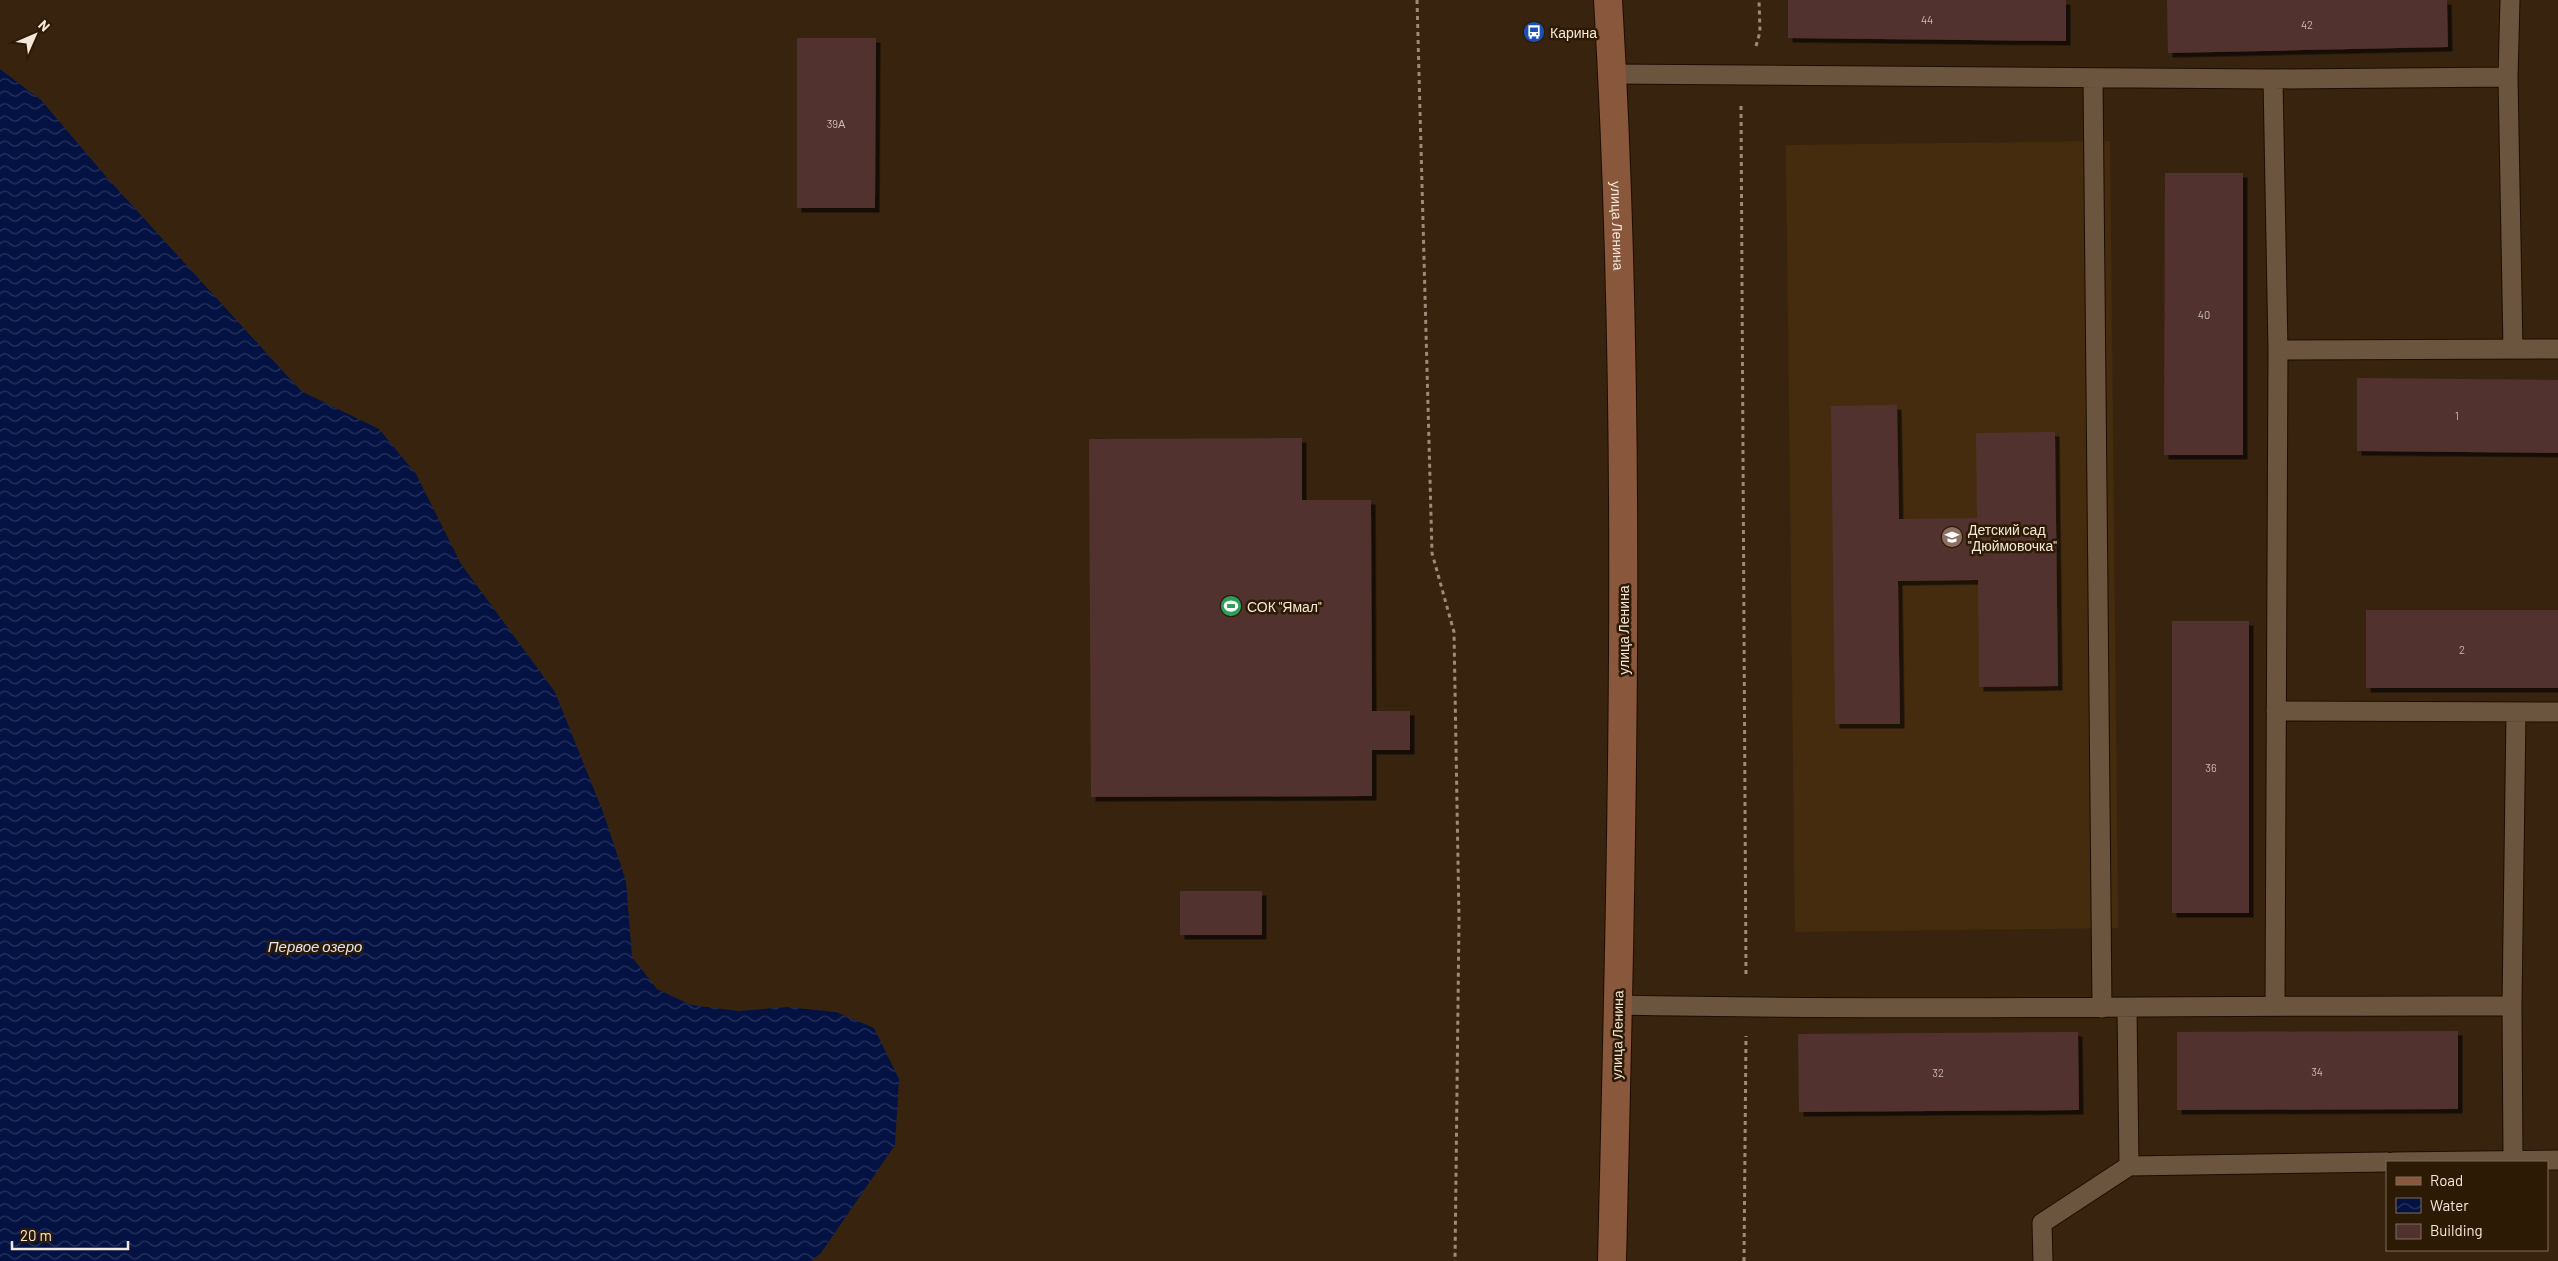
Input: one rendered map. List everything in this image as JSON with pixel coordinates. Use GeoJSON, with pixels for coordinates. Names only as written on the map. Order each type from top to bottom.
{"type":"FeatureCollection","features":[{"type":"Feature","properties":{"kind":"main road","name":"улица Ленина"},"geometry":{"type":"LineString","coordinates":[[1608,0],[1620,322],[1623,623],[1618,1005],[1612,1261]]}},
{"type":"Feature","properties":{"kind":"lane"},"geometry":{"type":"LineString","coordinates":[[2510,0],[2508,77],[2513,349]]}},
{"type":"Feature","properties":{"kind":"lane"},"geometry":{"type":"LineString","coordinates":[[1612,74],[2273,79],[2508,77]]}},
{"type":"Feature","properties":{"kind":"lane"},"geometry":{"type":"LineString","coordinates":[[2093,78],[2102,1008]]}},
{"type":"Feature","properties":{"kind":"lane"},"geometry":{"type":"LineString","coordinates":[[2273,79],[2278,350],[2275,1005]]}},
{"type":"Feature","properties":{"kind":"lane"},"geometry":{"type":"LineString","coordinates":[[2278,350],[2558,349]]}},
{"type":"Feature","properties":{"kind":"lane"},"geometry":{"type":"LineString","coordinates":[[2276,711],[2558,712]]}},
{"type":"Feature","properties":{"kind":"lane"},"geometry":{"type":"LineString","coordinates":[[2513,1160],[2512,1006],[2516,712]]}},
{"type":"Feature","properties":{"kind":"lane"},"geometry":{"type":"LineString","coordinates":[[1618,1005],[1746,1008],[2127,1008],[2275,1005],[2512,1006]]}},
{"type":"Feature","properties":{"kind":"lane"},"geometry":{"type":"LineString","coordinates":[[2127,1008],[2129,1166]]}},
{"type":"Feature","properties":{"kind":"lane"},"geometry":{"type":"LineString","coordinates":[[2453,1161],[2558,1160]]}},
{"type":"Feature","properties":{"kind":"lane"},"geometry":{"type":"LineString","coordinates":[[2043,1261],[2042,1223],[2129,1166],[2386,1162]]}},
{"type":"Feature","properties":{"kind":"path"},"geometry":{"type":"LineString","coordinates":[[1417,0],[1432,554],[1454,632],[1459,919],[1454,1261]]}},
{"type":"Feature","properties":{"kind":"path"},"geometry":{"type":"LineString","coordinates":[[1744,1261],[1746,1008],[1740,106],[1760,32],[1759,0]]}},
{"type":"Feature","properties":{"kind":"shaded area","name":"Детский сад \"Дюймовочка\""},"geometry":{"type":"Polygon","coordinates":[[[2110,141],[2118,928],[1795,932],[1786,145],[2110,141]]]}},
{"type":"Feature","properties":{"kind":"water","name":"Первое озеро"},"geometry":{"type":"Polygon","coordinates":[[[0,69],[41,100],[109,180],[301,391],[379,429],[416,474],[461,564],[555,692],[603,812],[626,881],[632,957],[657,989],[691,1005],[739,1011],[787,1007],[836,1012],[874,1028],[899,1079],[895,1145],[821,1253],[811,1261],[0,1261],[0,69]]]}},
{"type":"Feature","properties":{"kind":"building"},"geometry":{"type":"Polygon","coordinates":[[[1788,0],[2066,0],[2066,41],[1788,38],[1788,0]]]}},
{"type":"Feature","properties":{"kind":"building"},"geometry":{"type":"Polygon","coordinates":[[[2167,0],[2447,0],[2448,47],[2168,53],[2167,0]]]}},
{"type":"Feature","properties":{"kind":"building"},"geometry":{"type":"Polygon","coordinates":[[[797,38],[876,38],[875,208],[797,208],[797,38]]]}},
{"type":"Feature","properties":{"kind":"building"},"geometry":{"type":"Polygon","coordinates":[[[2165,173],[2243,173],[2243,455],[2164,455],[2165,173]]]}},
{"type":"Feature","properties":{"kind":"building"},"geometry":{"type":"Polygon","coordinates":[[[2357,378],[2558,380],[2558,453],[2357,451],[2357,378]]]}},
{"type":"Feature","properties":{"kind":"building"},"geometry":{"type":"Polygon","coordinates":[[[1897,405],[1899,519],[1977,518],[1976,433],[2055,432],[2058,686],[1979,687],[1978,580],[1898,581],[1900,724],[1835,724],[1831,406],[1897,405]]]}},
{"type":"Feature","properties":{"kind":"building","name":"СОК \"Ямал\""},"geometry":{"type":"Polygon","coordinates":[[[1302,438],[1302,500],[1371,500],[1372,711],[1410,711],[1410,750],[1372,750],[1372,796],[1091,797],[1089,439],[1302,438]]]}},
{"type":"Feature","properties":{"kind":"building"},"geometry":{"type":"Polygon","coordinates":[[[2366,610],[2558,610],[2558,688],[2366,688],[2366,610]]]}},
{"type":"Feature","properties":{"kind":"building"},"geometry":{"type":"Polygon","coordinates":[[[2172,621],[2249,621],[2249,913],[2172,913],[2172,621]]]}},
{"type":"Feature","properties":{"kind":"building"},"geometry":{"type":"Polygon","coordinates":[[[1180,891],[1262,891],[1262,935],[1180,935],[1180,891]]]}},
{"type":"Feature","properties":{"kind":"building"},"geometry":{"type":"Polygon","coordinates":[[[2458,1031],[2458,1109],[2177,1110],[2177,1032],[2458,1031]]]}},
{"type":"Feature","properties":{"kind":"building"},"geometry":{"type":"Polygon","coordinates":[[[2078,1032],[2079,1110],[1799,1112],[1798,1034],[2078,1032]]]}},
{"type":"Feature","properties":{"kind":"place","name":"Карина"},"geometry":{"type":"Point","coordinates":[1534,32]}},
{"type":"Feature","properties":{"kind":"place","name":"Детский сад \"Дюймовочка\""},"geometry":{"type":"Point","coordinates":[1952,537]}},
{"type":"Feature","properties":{"kind":"place","name":"СОК \"Ямал\""},"geometry":{"type":"Point","coordinates":[1231,606]}}]}
